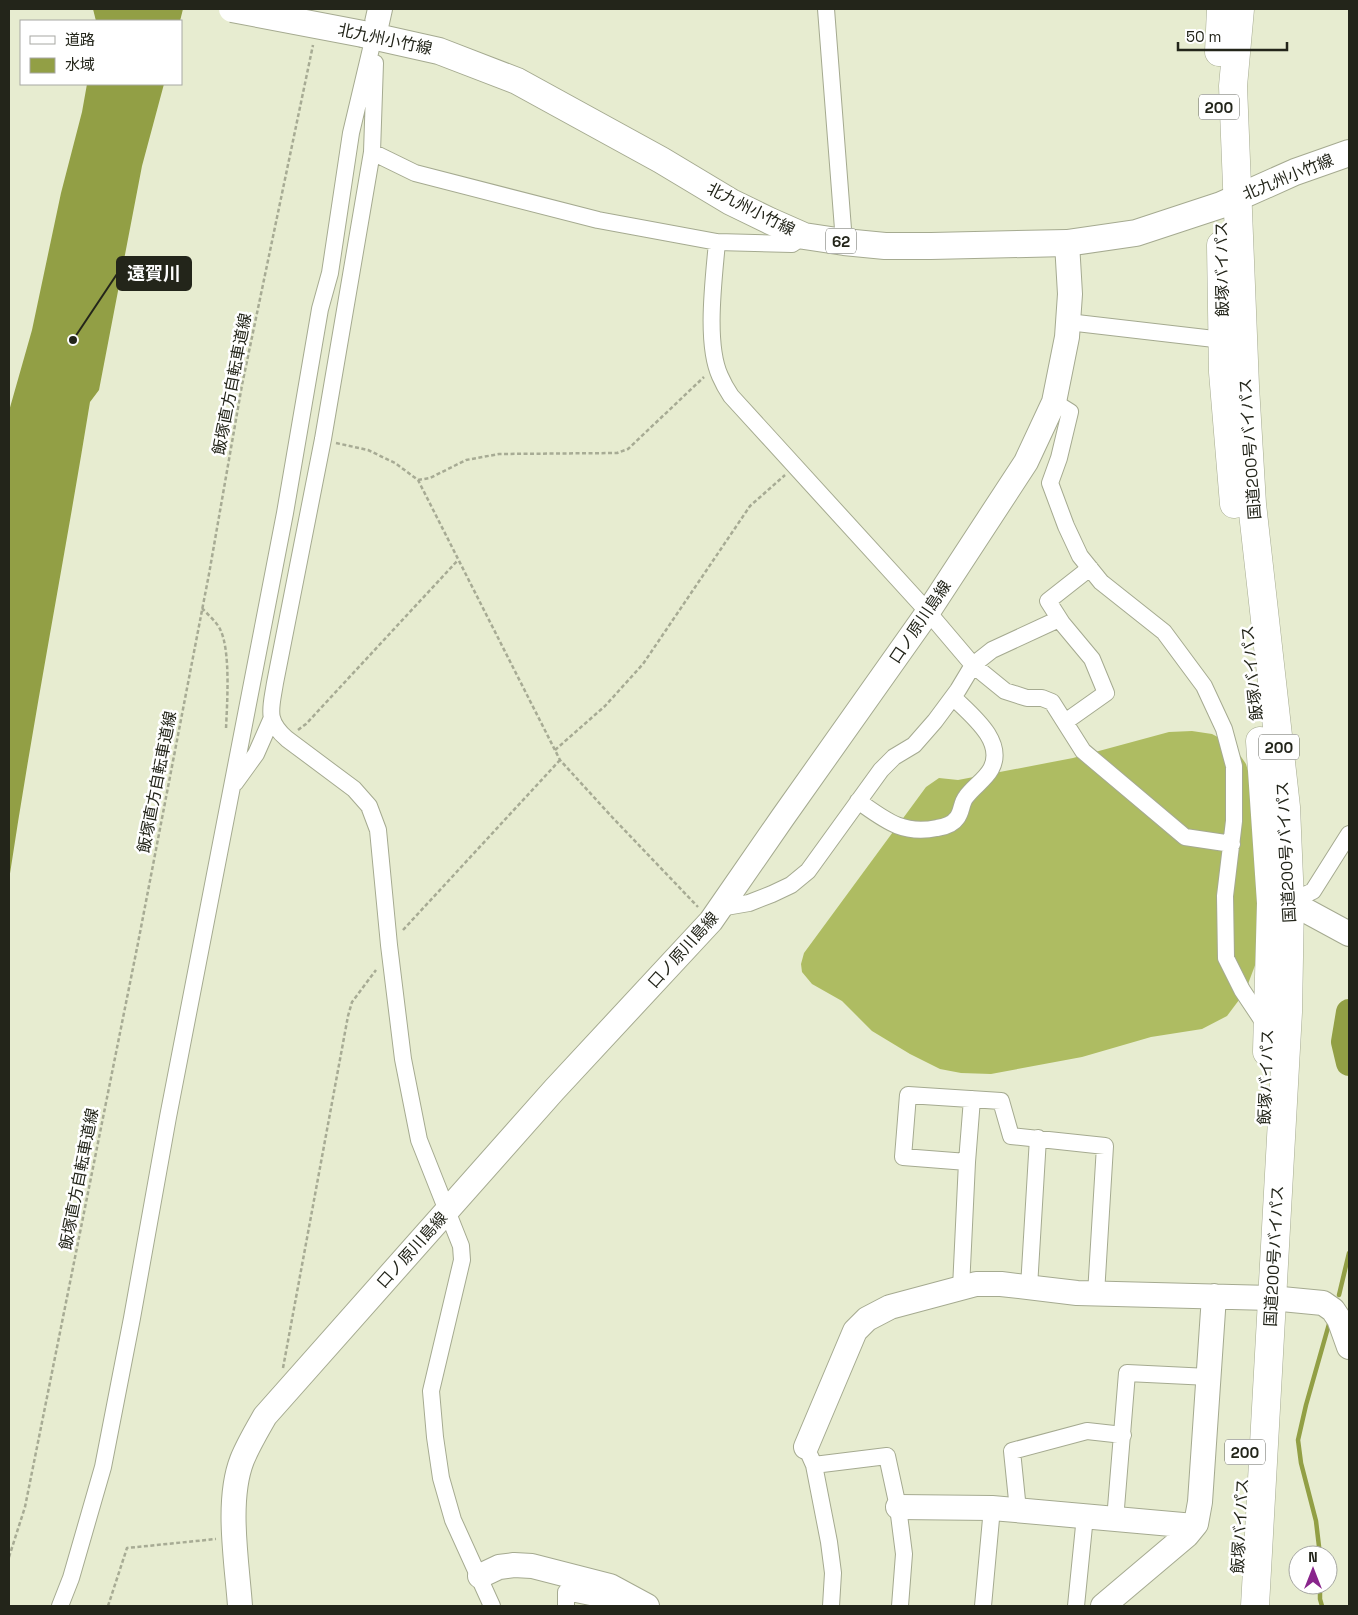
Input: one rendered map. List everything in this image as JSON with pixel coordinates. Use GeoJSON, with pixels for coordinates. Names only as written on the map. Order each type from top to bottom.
{"type":"FeatureCollection","features":[{"type":"Feature","properties":{"kind":"highway","name":"飯塚バイパス"},"geometry":{"type":"LineString","coordinates":[[1221,9],[1218,85],[1230,201],[1223,372],[1228,441],[1262,765],[1280,903],[1268,1028],[1264,1132],[1262,1298],[1236,1606]]}},
{"type":"Feature","properties":{"kind":"highway","name":"国道200号バイパス"},"geometry":{"type":"LineString","coordinates":[[1240,9],[1234,86],[1230,201],[1245,386],[1252,504],[1286,807],[1280,903],[1288,1012],[1262,1298],[1255,1606]]}},
{"type":"Feature","properties":{"kind":"main road","name":"北九州小竹線"},"geometry":{"type":"LineString","coordinates":[[232,9],[376,22],[439,51],[517,82],[661,160],[731,202],[804,236],[844,242],[885,246],[1067,243],[1136,233],[1230,201],[1295,172],[1349,153]]}},
{"type":"Feature","properties":{"kind":"main road","name":"口ノ原川島線"},"geometry":{"type":"LineString","coordinates":[[240,1606],[234,1499],[242,1460],[265,1416],[554,1090],[716,914],[782,817],[928,612],[1026,462],[1054,402],[1068,322],[1070,294],[1067,243]]}},
{"type":"Feature","properties":{"kind":"main road"},"geometry":{"type":"LineString","coordinates":[[1280,903],[1349,934]]}},
{"type":"Feature","properties":{"kind":"main road"},"geometry":{"type":"LineString","coordinates":[[810,1456],[855,1331],[867,1319],[890,1306],[976,1284],[1001,1284],[1077,1293],[1214,1296],[1323,1303],[1333,1310],[1339,1319],[1349,1347]]}},
{"type":"Feature","properties":{"kind":"main road"},"geometry":{"type":"LineString","coordinates":[[1103,1606],[1187,1535],[1194,1526],[1199,1514],[1214,1296]]}},
{"type":"Feature","properties":{"kind":"main road"},"geometry":{"type":"LineString","coordinates":[[898,1507],[992,1508],[1194,1526]]}},
{"type":"Feature","properties":{"kind":"main road"},"geometry":{"type":"LineString","coordinates":[[480,1576],[499,1567],[514,1565],[532,1566],[566,1591],[610,1586],[647,1606]]}},
{"type":"Feature","properties":{"kind":"street"},"geometry":{"type":"LineString","coordinates":[[826,9],[844,242]]}},
{"type":"Feature","properties":{"kind":"street"},"geometry":{"type":"LineString","coordinates":[[232,786],[256,754],[272,720],[274,690],[322,439],[372,152],[376,22]]}},
{"type":"Feature","properties":{"kind":"street"},"geometry":{"type":"LineString","coordinates":[[60,1606],[71,1578],[103,1467],[168,1116],[285,513],[320,309],[330,273],[351,133],[376,22]]}},
{"type":"Feature","properties":{"kind":"street"},"geometry":{"type":"LineString","coordinates":[[372,152],[415,173],[598,220],[717,242],[792,244],[804,236]]}},
{"type":"Feature","properties":{"kind":"street"},"geometry":{"type":"LineString","coordinates":[[717,242],[712,300],[712,348],[719,375],[731,396],[928,612],[973,665],[1005,691],[1027,698],[1042,698],[1052,702],[1083,752],[1185,837],[1232,844]]}},
{"type":"Feature","properties":{"kind":"street"},"geometry":{"type":"LineString","coordinates":[[1068,322],[1223,340]]}},
{"type":"Feature","properties":{"kind":"street"},"geometry":{"type":"LineString","coordinates":[[1054,402],[1070,412],[1050,483],[1080,556],[1101,582],[1164,632],[1204,686],[1224,729],[1234,766],[1232,844],[1225,896],[1226,958],[1242,990],[1268,1028]]}},
{"type":"Feature","properties":{"kind":"street"},"geometry":{"type":"LineString","coordinates":[[1065,722],[1106,693],[1092,659],[1059,619],[1048,601],[1090,568]]}},
{"type":"Feature","properties":{"kind":"street"},"geometry":{"type":"LineString","coordinates":[[716,914],[749,903],[791,885],[808,871],[881,770],[894,756],[914,745],[953,697],[973,665],[992,650],[1059,619]]}},
{"type":"Feature","properties":{"kind":"street"},"geometry":{"type":"LineString","coordinates":[[858,800],[891,823],[902,828],[929,830],[945,827],[957,818],[963,801],[992,768],[995,756],[988,734],[953,697]]}},
{"type":"Feature","properties":{"kind":"street"},"geometry":{"type":"LineString","coordinates":[[272,720],[277,730],[287,739],[354,789],[369,806],[378,830],[403,1059],[419,1140],[461,1246],[462,1260],[431,1391],[434,1437],[441,1478],[453,1520],[492,1606]]}},
{"type":"Feature","properties":{"kind":"street"},"geometry":{"type":"LineString","coordinates":[[1280,903],[1314,891],[1349,834]]}},
{"type":"Feature","properties":{"kind":"street"},"geometry":{"type":"LineString","coordinates":[[967,1162],[903,1157],[908,1095],[1002,1101],[1011,1136],[1105,1146],[1096,1294]]}},
{"type":"Feature","properties":{"kind":"street"},"geometry":{"type":"LineString","coordinates":[[961,1288],[972,1099]]}},
{"type":"Feature","properties":{"kind":"street"},"geometry":{"type":"LineString","coordinates":[[1029,1287],[1038,1138]]}},
{"type":"Feature","properties":{"kind":"street"},"geometry":{"type":"LineString","coordinates":[[1116,1520],[1126,1373],[1208,1378]]}},
{"type":"Feature","properties":{"kind":"street"},"geometry":{"type":"LineString","coordinates":[[1018,1510],[1012,1451],[1086,1431],[1123,1435]]}},
{"type":"Feature","properties":{"kind":"street"},"geometry":{"type":"LineString","coordinates":[[831,1606],[833,1574],[829,1542],[810,1456],[887,1456],[898,1507],[904,1554],[900,1606]]}},
{"type":"Feature","properties":{"kind":"street"},"geometry":{"type":"LineString","coordinates":[[983,1606],[992,1508]]}},
{"type":"Feature","properties":{"kind":"street"},"geometry":{"type":"LineString","coordinates":[[1076,1606],[1085,1516]]}},
{"type":"Feature","properties":{"kind":"street"},"geometry":{"type":"LineString","coordinates":[[566,1591],[619,1603],[620,1606]]}},
{"type":"Feature","properties":{"kind":"path","name":"飯塚直方自転車道線"},"geometry":{"type":"LineString","coordinates":[[9,1557],[25,1507],[136,953],[202,608],[242,385],[315,36]]}},
{"type":"Feature","properties":{"kind":"path"},"geometry":{"type":"LineString","coordinates":[[418,480],[430,478],[466,460],[499,454],[617,453],[628,449],[717,366]]}},
{"type":"Feature","properties":{"kind":"path"},"geometry":{"type":"LineString","coordinates":[[322,439],[368,450],[394,463],[418,480],[560,760],[612,817],[716,914]]}},
{"type":"Feature","properties":{"kind":"path"},"geometry":{"type":"LineString","coordinates":[[555,750],[605,706],[643,664],[750,506],[795,466]]}},
{"type":"Feature","properties":{"kind":"path"},"geometry":{"type":"LineString","coordinates":[[287,739],[306,724],[458,560]]}},
{"type":"Feature","properties":{"kind":"path"},"geometry":{"type":"LineString","coordinates":[[202,608],[219,628],[224,644],[228,687],[226,732]]}},
{"type":"Feature","properties":{"kind":"path"},"geometry":{"type":"LineString","coordinates":[[287,1389],[282,1385],[281,1376],[352,1002],[390,950],[560,760]]}},
{"type":"Feature","properties":{"kind":"path"},"geometry":{"type":"LineString","coordinates":[[108,1606],[127,1548],[235,1538]]}},
{"type":"Feature","properties":{"kind":"shaded area"},"geometry":{"type":"Polygon","coordinates":[[[1192,731],[1212,734],[1233,745],[1246,764],[1257,802],[1264,875],[1257,960],[1245,992],[1227,1016],[1202,1029],[1151,1037],[1082,1057],[991,1074],[961,1073],[940,1069],[910,1054],[872,1031],[842,1001],[812,984],[802,972],[801,964],[804,953],[926,787],[939,778],[958,780],[1073,758],[1169,732],[1192,731]]]}},
{"type":"Feature","properties":{"kind":"water"},"geometry":{"type":"Polygon","coordinates":[[[93,9],[183,9],[180,20],[96,20],[93,9]]]}},
{"type":"Feature","properties":{"kind":"water"},"geometry":{"type":"Polygon","coordinates":[[[87,85],[164,85],[142,166],[99,390],[90,402],[9,880],[9,411],[32,330],[61,193],[82,112],[87,85]]]}},
{"type":"Feature","properties":{"kind":"waterway"},"geometry":{"type":"LineString","coordinates":[[1349,1012],[1344,1042],[1349,1063]]}},
{"type":"Feature","properties":{"kind":"waterway"},"geometry":{"type":"LineString","coordinates":[[1339,1295],[1349,1253]]}},
{"type":"Feature","properties":{"kind":"waterway"},"geometry":{"type":"LineString","coordinates":[[1319,1545],[1316,1521],[1301,1463],[1298,1440],[1329,1324]]}},
{"type":"Feature","properties":{"kind":"waterway"},"geometry":{"type":"LineString","coordinates":[[1320,1595],[1322,1606]]}},
{"type":"Feature","properties":{"kind":"place","name":"遠賀川"},"geometry":{"type":"Point","coordinates":[73,340]}}]}
